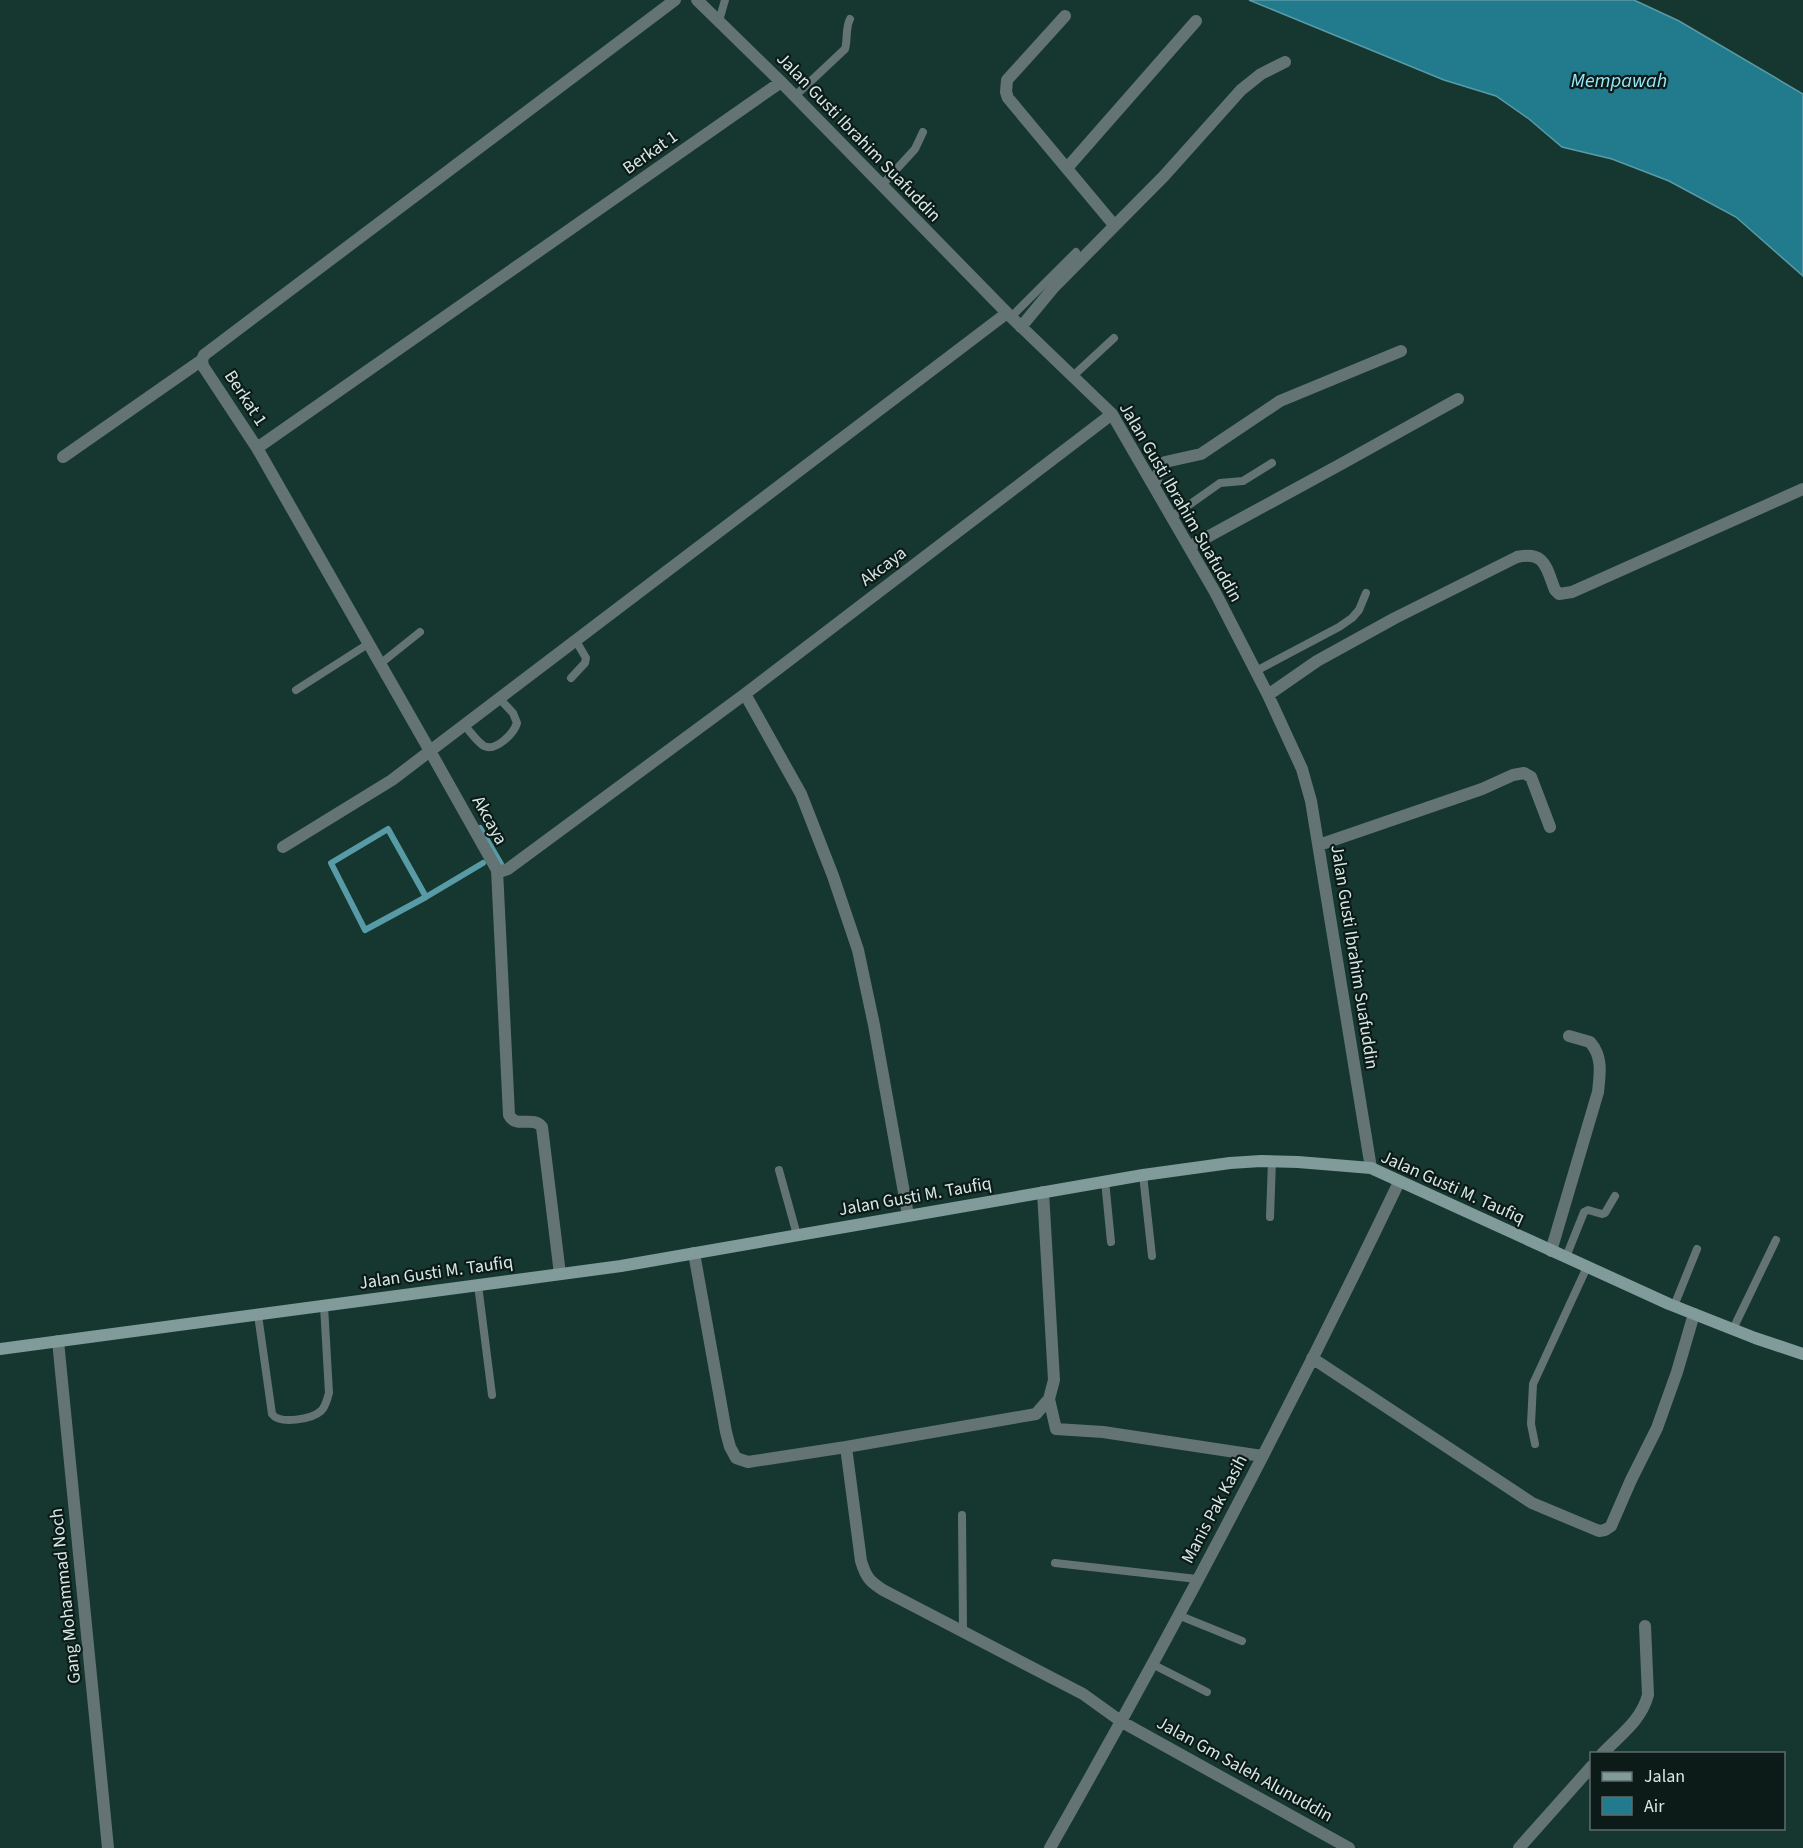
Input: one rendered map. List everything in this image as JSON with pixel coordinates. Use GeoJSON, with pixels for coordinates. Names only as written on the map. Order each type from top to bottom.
{"type":"FeatureCollection","features":[{"type":"Feature","properties":{"kind":"main road","name":"Jalan Gusti M. Taufiq"},"geometry":{"type":"LineString","coordinates":[[0,1349],[560,1274],[694,1253],[1105,1181],[1230,1163],[1272,1161],[1371,1168],[1674,1306],[1803,1354]]}},
{"type":"Feature","properties":{"kind":"street","name":"Berkat 1"},"geometry":{"type":"LineString","coordinates":[[675,0],[204,355],[203,366],[257,448],[781,82]]}},
{"type":"Feature","properties":{"kind":"street","name":"Jalan Gusti Ibrahim Suafuddin"},"geometry":{"type":"LineString","coordinates":[[697,0],[795,96],[1021,327],[1112,414],[1154,485],[1256,671],[1302,769],[1320,845],[1371,1168]]}},
{"type":"Feature","properties":{"kind":"street"},"geometry":{"type":"LineString","coordinates":[[1065,16],[1007,80],[1005,86],[1008,98],[1114,225]]}},
{"type":"Feature","properties":{"kind":"street"},"geometry":{"type":"LineString","coordinates":[[1067,168],[1196,21]]}},
{"type":"Feature","properties":{"kind":"street"},"geometry":{"type":"LineString","coordinates":[[1021,327],[1054,287],[1164,176],[1240,90],[1261,74],[1285,62]]}},
{"type":"Feature","properties":{"kind":"street"},"geometry":{"type":"LineString","coordinates":[[283,847],[393,780],[1009,315]]}},
{"type":"Feature","properties":{"kind":"street"},"geometry":{"type":"LineString","coordinates":[[1154,485],[1165,462],[1201,454],[1280,401],[1401,351]]}},
{"type":"Feature","properties":{"kind":"street"},"geometry":{"type":"LineString","coordinates":[[63,457],[202,360]]}},
{"type":"Feature","properties":{"kind":"street"},"geometry":{"type":"LineString","coordinates":[[1189,547],[1458,399]]}},
{"type":"Feature","properties":{"kind":"street","name":"Akcaya"},"geometry":{"type":"LineString","coordinates":[[257,448],[497,870],[502,871],[508,869],[745,694],[1112,414]]}},
{"type":"Feature","properties":{"kind":"street"},"geometry":{"type":"LineString","coordinates":[[1268,695],[1317,660],[1517,557],[1530,555],[1540,558],[1555,590],[1559,594],[1572,592],[1803,489]]}},
{"type":"Feature","properties":{"kind":"street"},"geometry":{"type":"LineString","coordinates":[[745,694],[801,794],[833,876],[858,950],[908,1215]]}},
{"type":"Feature","properties":{"kind":"street"},"geometry":{"type":"LineString","coordinates":[[1320,845],[1482,789],[1512,775],[1524,773],[1531,777],[1550,827]]}},
{"type":"Feature","properties":{"kind":"street"},"geometry":{"type":"LineString","coordinates":[[497,870],[508,1115],[515,1122],[536,1122],[542,1127],[560,1274]]}},
{"type":"Feature","properties":{"kind":"street"},"geometry":{"type":"LineString","coordinates":[[1551,1251],[1598,1092],[1601,1065],[1590,1042],[1569,1036]]}},
{"type":"Feature","properties":{"kind":"street","name":"Manis Pak Kasih"},"geometry":{"type":"LineString","coordinates":[[1050,1848],[1122,1722],[1262,1456],[1351,1283],[1399,1182]]}},
{"type":"Feature","properties":{"kind":"street"},"geometry":{"type":"LineString","coordinates":[[694,1253],[726,1432],[736,1458],[748,1462],[846,1448],[1025,1417],[1036,1414],[1049,1399],[1054,1380],[1043,1192]]}},
{"type":"Feature","properties":{"kind":"street"},"geometry":{"type":"LineString","coordinates":[[1312,1358],[1532,1503],[1599,1532],[1611,1526],[1657,1428],[1694,1314]]}},
{"type":"Feature","properties":{"kind":"street","name":"Gang Mohammad Noch"},"geometry":{"type":"LineString","coordinates":[[58,1341],[108,1848]]}},
{"type":"Feature","properties":{"kind":"street"},"geometry":{"type":"LineString","coordinates":[[1049,1399],[1056,1429],[1103,1432],[1262,1456]]}},
{"type":"Feature","properties":{"kind":"street","name":"Jalan Gm Saleh Alunuddin"},"geometry":{"type":"LineString","coordinates":[[846,1448],[861,1561],[870,1582],[1083,1694],[1122,1722],[1349,1848]]}},
{"type":"Feature","properties":{"kind":"street"},"geometry":{"type":"LineString","coordinates":[[1604,1752],[1638,1719],[1645,1707],[1648,1695],[1645,1626]]}},
{"type":"Feature","properties":{"kind":"street"},"geometry":{"type":"LineString","coordinates":[[1519,1848],[1590,1768]]}},
{"type":"Feature","properties":{"kind":"lane"},"geometry":{"type":"LineString","coordinates":[[719,21],[725,0]]}},
{"type":"Feature","properties":{"kind":"lane"},"geometry":{"type":"LineString","coordinates":[[795,96],[845,49],[849,19]]}},
{"type":"Feature","properties":{"kind":"lane"},"geometry":{"type":"LineString","coordinates":[[882,185],[915,148],[923,132]]}},
{"type":"Feature","properties":{"kind":"lane"},"geometry":{"type":"LineString","coordinates":[[1009,315],[1076,252]]}},
{"type":"Feature","properties":{"kind":"lane"},"geometry":{"type":"LineString","coordinates":[[1073,376],[1114,338]]}},
{"type":"Feature","properties":{"kind":"lane"},"geometry":{"type":"LineString","coordinates":[[1172,517],[1220,483],[1243,481],[1272,463]]}},
{"type":"Feature","properties":{"kind":"lane"},"geometry":{"type":"LineString","coordinates":[[1256,671],[1352,618],[1366,593]]}},
{"type":"Feature","properties":{"kind":"lane"},"geometry":{"type":"LineString","coordinates":[[380,664],[420,632]]}},
{"type":"Feature","properties":{"kind":"lane"},"geometry":{"type":"LineString","coordinates":[[571,678],[585,663],[586,658],[576,641]]}},
{"type":"Feature","properties":{"kind":"lane"},"geometry":{"type":"LineString","coordinates":[[296,690],[369,644]]}},
{"type":"Feature","properties":{"kind":"lane"},"geometry":{"type":"LineString","coordinates":[[464,725],[483,746],[489,747],[499,743],[512,732],[517,723],[513,713],[499,698]]}},
{"type":"Feature","properties":{"kind":"lane"},"geometry":{"type":"LineString","coordinates":[[1270,1217],[1272,1161]]}},
{"type":"Feature","properties":{"kind":"lane"},"geometry":{"type":"LineString","coordinates":[[779,1170],[796,1235]]}},
{"type":"Feature","properties":{"kind":"lane"},"geometry":{"type":"LineString","coordinates":[[1143,1175],[1152,1256]]}},
{"type":"Feature","properties":{"kind":"lane"},"geometry":{"type":"LineString","coordinates":[[1105,1181],[1111,1242]]}},
{"type":"Feature","properties":{"kind":"lane"},"geometry":{"type":"LineString","coordinates":[[1566,1257],[1584,1212],[1588,1210],[1602,1214],[1615,1196]]}},
{"type":"Feature","properties":{"kind":"lane"},"geometry":{"type":"LineString","coordinates":[[1733,1329],[1776,1240]]}},
{"type":"Feature","properties":{"kind":"lane"},"geometry":{"type":"LineString","coordinates":[[1674,1306],[1697,1249]]}},
{"type":"Feature","properties":{"kind":"lane"},"geometry":{"type":"LineString","coordinates":[[1535,1443],[1531,1424],[1533,1384],[1587,1267]]}},
{"type":"Feature","properties":{"kind":"lane"},"geometry":{"type":"LineString","coordinates":[[478,1285],[492,1395]]}},
{"type":"Feature","properties":{"kind":"lane"},"geometry":{"type":"LineString","coordinates":[[258,1314],[272,1414],[278,1420],[300,1419],[321,1410],[329,1393],[324,1306]]}},
{"type":"Feature","properties":{"kind":"lane"},"geometry":{"type":"LineString","coordinates":[[962,1515],[963,1631]]}},
{"type":"Feature","properties":{"kind":"lane"},"geometry":{"type":"LineString","coordinates":[[1055,1563],[1197,1579]]}},
{"type":"Feature","properties":{"kind":"lane"},"geometry":{"type":"LineString","coordinates":[[1178,1615],[1242,1641]]}},
{"type":"Feature","properties":{"kind":"lane"},"geometry":{"type":"LineString","coordinates":[[1152,1664],[1207,1692]]}},
{"type":"Feature","properties":{"kind":"water","name":"Mempawah"},"geometry":{"type":"Polygon","coordinates":[[[1249,0],[1634,0],[1679,21],[1803,94],[1803,276],[1736,217],[1669,181],[1612,159],[1562,147],[1529,119],[1496,96],[1444,80],[1249,0]]]}},
{"type":"Feature","properties":{"kind":"waterway"},"geometry":{"type":"LineString","coordinates":[[480,828],[501,864]]}},
{"type":"Feature","properties":{"kind":"waterway"},"geometry":{"type":"LineString","coordinates":[[426,897],[365,930],[331,863],[388,829],[426,897],[483,863]]}}]}
